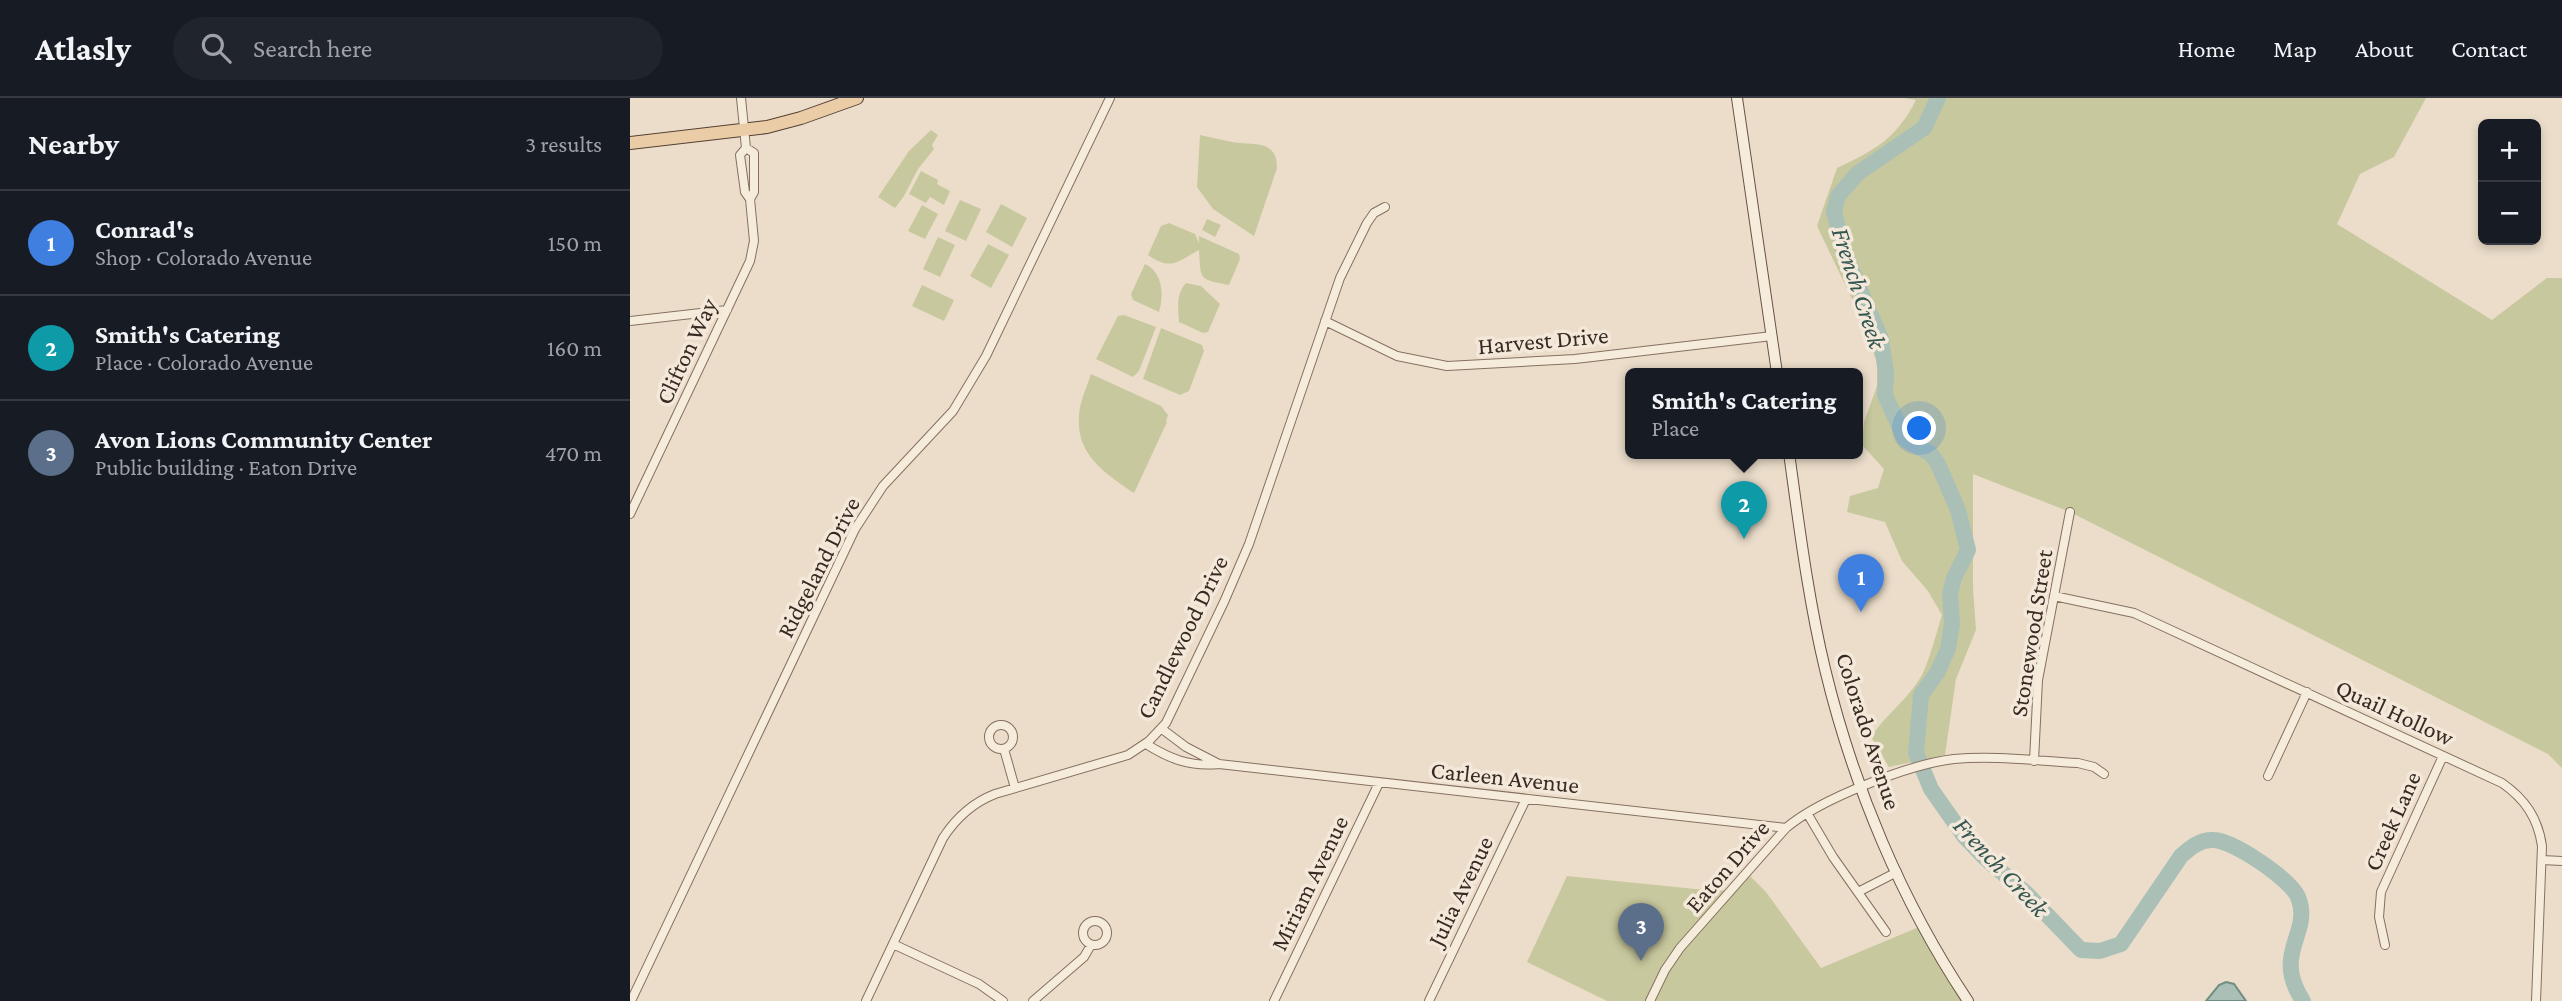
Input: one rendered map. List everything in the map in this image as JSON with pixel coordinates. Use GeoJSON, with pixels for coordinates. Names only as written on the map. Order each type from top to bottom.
{"type":"FeatureCollection","features":[{"type":"Feature","properties":{"kind":"main road"},"geometry":{"type":"LineString","coordinates":[[630,142],[767,127],[857,98]]}},
{"type":"Feature","properties":{"kind":"main road"},"geometry":{"type":"LineString","coordinates":[[1737,98],[1776,368]]}},
{"type":"Feature","properties":{"kind":"main road","name":"Colorado Avenue"},"geometry":{"type":"LineString","coordinates":[[1790,459],[1808,586],[1820,645],[1836,709],[1861,786],[1897,872],[1939,953],[1968,1001]]}},
{"type":"Feature","properties":{"kind":"street","name":"Clifton Way"},"geometry":{"type":"LineString","coordinates":[[630,514],[753,251],[750,199],[754,192],[754,153],[746,148],[741,98]]}},
{"type":"Feature","properties":{"kind":"street","name":"Ridgeland Drive"},"geometry":{"type":"LineString","coordinates":[[631,1001],[855,529],[883,486],[936,430],[968,390],[1110,98]]}},
{"type":"Feature","properties":{"kind":"street","name":"Candlewood Drive"},"geometry":{"type":"LineString","coordinates":[[866,1001],[943,838],[974,804],[1015,788],[1120,759],[1146,744],[1161,729],[1224,602],[1246,551],[1340,278],[1374,213],[1385,207]]}},
{"type":"Feature","properties":{"kind":"street"},"geometry":{"type":"LineString","coordinates":[[630,321],[727,310]]}},
{"type":"Feature","properties":{"kind":"street","name":"Harvest Drive"},"geometry":{"type":"LineString","coordinates":[[1325,320],[1396,356],[1447,366],[1575,359],[1772,336]]}},
{"type":"Feature","properties":{"kind":"street","name":"Stonewood Street"},"geometry":{"type":"LineString","coordinates":[[2034,761],[2038,685],[2070,512]]}},
{"type":"Feature","properties":{"kind":"street","name":"Quail Hollow"},"geometry":{"type":"LineString","coordinates":[[2054,596],[2134,612],[2502,783],[2523,800],[2531,811],[2540,834],[2542,860],[2536,1001]]}},
{"type":"Feature","properties":{"kind":"street"},"geometry":{"type":"LineString","coordinates":[[2268,776],[2307,692]]}},
{"type":"Feature","properties":{"kind":"street","name":"Carleen Avenue"},"geometry":{"type":"LineString","coordinates":[[1161,729],[1185,747],[1219,764]]}},
{"type":"Feature","properties":{"kind":"street","name":"Carleen Avenue"},"geometry":{"type":"LineString","coordinates":[[1146,744],[1167,756],[1199,765],[1219,764],[1786,828]]}},
{"type":"Feature","properties":{"kind":"street"},"geometry":{"type":"LineString","coordinates":[[1004,749],[1015,788]]}},
{"type":"Feature","properties":{"kind":"street","name":"Creek Lane"},"geometry":{"type":"LineString","coordinates":[[2385,945],[2379,916],[2381,892],[2443,756]]}},
{"type":"Feature","properties":{"kind":"street","name":"Eaton Drive"},"geometry":{"type":"LineString","coordinates":[[1650,1001],[1665,970],[1680,948],[1786,828],[1807,813],[1861,786],[1934,764],[1964,759],[2084,764],[2104,774]]}},
{"type":"Feature","properties":{"kind":"street","name":"Miriam Avenue"},"geometry":{"type":"LineString","coordinates":[[1274,1001],[1379,783]]}},
{"type":"Feature","properties":{"kind":"street","name":"Julia Avenue"},"geometry":{"type":"LineString","coordinates":[[1429,1001],[1526,799]]}},
{"type":"Feature","properties":{"kind":"street"},"geometry":{"type":"LineString","coordinates":[[1807,813],[1829,851],[1886,932]]}},
{"type":"Feature","properties":{"kind":"street"},"geometry":{"type":"LineString","coordinates":[[2542,860],[2562,861]]}},
{"type":"Feature","properties":{"kind":"street"},"geometry":{"type":"LineString","coordinates":[[1858,892],[1897,872]]}},
{"type":"Feature","properties":{"kind":"street"},"geometry":{"type":"LineString","coordinates":[[893,944],[979,984],[1003,1001]]}},
{"type":"Feature","properties":{"kind":"street"},"geometry":{"type":"LineString","coordinates":[[1033,1001],[1084,957],[1091,944]]}},
{"type":"Feature","properties":{"kind":"green space"},"geometry":{"type":"Polygon","coordinates":[[[1904,98],[2426,98],[2394,157],[2360,174],[2337,224],[2492,320],[2547,278],[2562,278],[2562,768],[2548,754],[2070,512],[1973,474],[1973,588],[1976,630],[1956,679],[1945,755],[1889,767],[1871,737],[1912,690],[1923,673],[1942,615],[1928,591],[1902,561],[1885,522],[1847,512],[1850,496],[1878,488],[1884,469],[1863,446],[1864,422],[1877,386],[1877,362],[1852,299],[1817,226],[1837,168],[1883,142],[1901,125],[1916,100],[1904,98]]]}},
{"type":"Feature","properties":{"kind":"green space"},"geometry":{"type":"Polygon","coordinates":[[[931,130],[938,135],[932,145],[934,149],[918,169],[895,208],[878,197],[909,151],[931,130]]]}},
{"type":"Feature","properties":{"kind":"green space"},"geometry":{"type":"Polygon","coordinates":[[[1200,135],[1262,145],[1273,152],[1277,168],[1254,236],[1213,209],[1197,187],[1200,135]]]}},
{"type":"Feature","properties":{"kind":"green space"},"geometry":{"type":"Polygon","coordinates":[[[921,171],[938,180],[937,184],[950,191],[944,205],[930,197],[926,203],[909,194],[921,171]]]}},
{"type":"Feature","properties":{"kind":"green space"},"geometry":{"type":"Polygon","coordinates":[[[960,200],[981,209],[966,241],[945,231],[960,200]]]}},
{"type":"Feature","properties":{"kind":"green space"},"geometry":{"type":"Polygon","coordinates":[[[1001,204],[1027,218],[1012,247],[986,232],[1001,204]]]}},
{"type":"Feature","properties":{"kind":"green space"},"geometry":{"type":"Polygon","coordinates":[[[922,205],[938,214],[925,239],[908,231],[922,205]]]}},
{"type":"Feature","properties":{"kind":"green space"},"geometry":{"type":"Polygon","coordinates":[[[1207,219],[1221,225],[1215,237],[1202,230],[1207,219]]]}},
{"type":"Feature","properties":{"kind":"green space"},"geometry":{"type":"Polygon","coordinates":[[[1169,223],[1195,234],[1199,243],[1199,236],[1239,254],[1240,259],[1229,285],[1203,276],[1199,250],[1168,264],[1148,255],[1161,226],[1169,223]]]}},
{"type":"Feature","properties":{"kind":"green space"},"geometry":{"type":"Polygon","coordinates":[[[938,237],[955,245],[940,277],[923,269],[938,237]]]}},
{"type":"Feature","properties":{"kind":"green space"},"geometry":{"type":"Polygon","coordinates":[[[988,244],[1009,255],[991,288],[970,276],[988,244]]]}},
{"type":"Feature","properties":{"kind":"green space"},"geometry":{"type":"Polygon","coordinates":[[[1145,264],[1159,278],[1159,312],[1133,300],[1131,294],[1145,264]]]}},
{"type":"Feature","properties":{"kind":"green space"},"geometry":{"type":"Polygon","coordinates":[[[1186,283],[1201,286],[1220,304],[1208,332],[1203,333],[1179,322],[1179,296],[1186,283]]]}},
{"type":"Feature","properties":{"kind":"green space"},"geometry":{"type":"Polygon","coordinates":[[[922,285],[954,300],[944,321],[912,306],[922,285]]]}},
{"type":"Feature","properties":{"kind":"green space"},"geometry":{"type":"Polygon","coordinates":[[[1124,315],[1156,327],[1139,371],[1133,377],[1096,359],[1118,316],[1124,315]]]}},
{"type":"Feature","properties":{"kind":"green space"},"geometry":{"type":"Polygon","coordinates":[[[1161,328],[1202,345],[1204,351],[1189,391],[1180,395],[1143,379],[1161,328]]]}},
{"type":"Feature","properties":{"kind":"green space"},"geometry":{"type":"Polygon","coordinates":[[[1091,374],[1161,406],[1168,415],[1134,493],[1104,471],[1082,442],[1079,412],[1091,374]]]}},
{"type":"Feature","properties":{"kind":"green space"},"geometry":{"type":"Polygon","coordinates":[[[1567,876],[1715,891],[1738,889],[1750,876],[1766,892],[1821,968],[1919,927],[1962,1001],[1607,1001],[1527,962],[1567,876]]]}},
{"type":"Feature","properties":{"kind":"shaded area"},"geometry":{"type":"Polygon","coordinates":[[[2226,982],[2234,984],[2246,1001],[2206,1001],[2219,985],[2226,982]]]}},
{"type":"Feature","properties":{"kind":"waterway","name":"French Creek"},"geometry":{"type":"LineString","coordinates":[[1938,98],[1924,128],[1858,173],[1838,196],[1834,211],[1844,252],[1881,339],[1886,373],[1885,395],[1905,439],[1931,454],[1938,464],[1958,510],[1968,550],[1954,578],[1950,594],[1952,624],[1948,649],[1937,673],[1921,695],[1916,753],[1931,789],[1964,836],[2026,893],[2081,950],[2100,951],[2121,944],[2181,856],[2196,844],[2209,840],[2223,842],[2260,862],[2293,889],[2298,897],[2301,922],[2291,956],[2291,969],[2294,984],[2303,1001]]}},
{"type":"Feature","properties":{"kind":"place","name":"Smith's Catering"},"geometry":{"type":"Point","coordinates":[1744,539]}},
{"type":"Feature","properties":{"kind":"place","name":"Conrad's"},"geometry":{"type":"Point","coordinates":[1861,612]}},
{"type":"Feature","properties":{"kind":"place","name":"Avon Lions Community Center"},"geometry":{"type":"Point","coordinates":[1641,961]}}]}
